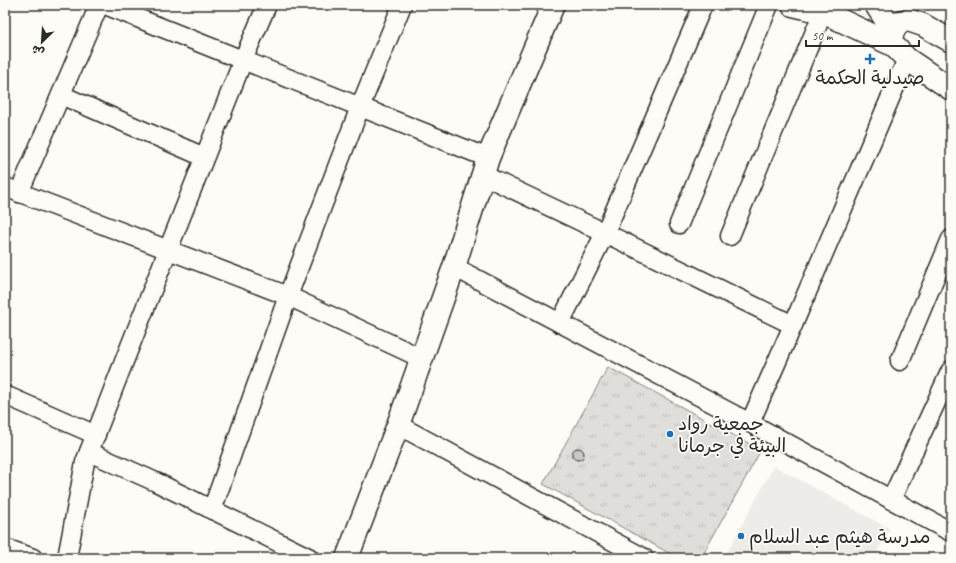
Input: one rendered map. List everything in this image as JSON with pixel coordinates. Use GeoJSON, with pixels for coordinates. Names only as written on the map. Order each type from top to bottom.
{"type":"FeatureCollection","features":[{"type":"Feature","properties":{"kind":"street"},"geometry":{"type":"LineString","coordinates":[[99,5],[61,96],[12,190],[288,296],[421,358]]}},
{"type":"Feature","properties":{"kind":"street"},"geometry":{"type":"LineString","coordinates":[[105,5],[360,107],[486,167],[605,233],[793,325]]}},
{"type":"Feature","properties":{"kind":"street"},"geometry":{"type":"LineString","coordinates":[[67,558],[89,452],[243,60],[267,5]]}},
{"type":"Feature","properties":{"kind":"street"},"geometry":{"type":"LineString","coordinates":[[212,510],[288,296],[360,107],[402,5]]}},
{"type":"Feature","properties":{"kind":"street"},"geometry":{"type":"LineString","coordinates":[[347,558],[398,425],[454,267],[486,167],[553,5]]}},
{"type":"Feature","properties":{"kind":"street"},"geometry":{"type":"LineString","coordinates":[[560,323],[605,233],[703,5]]}},
{"type":"Feature","properties":{"kind":"street"},"geometry":{"type":"LineString","coordinates":[[679,224],[769,5]]}},
{"type":"Feature","properties":{"kind":"street"},"geometry":{"type":"LineString","coordinates":[[793,5],[896,33]]}},
{"type":"Feature","properties":{"kind":"street"},"geometry":{"type":"LineString","coordinates":[[876,5],[896,33],[951,89]]}},
{"type":"Feature","properties":{"kind":"street"},"geometry":{"type":"LineString","coordinates":[[730,236],[823,12]]}},
{"type":"Feature","properties":{"kind":"street"},"geometry":{"type":"LineString","coordinates":[[750,423],[793,325],[896,33],[902,21],[908,20],[923,25],[951,41]]}},
{"type":"Feature","properties":{"kind":"street"},"geometry":{"type":"LineString","coordinates":[[61,96],[204,158]]}},
{"type":"Feature","properties":{"kind":"street"},"geometry":{"type":"LineString","coordinates":[[900,361],[951,239]]}},
{"type":"Feature","properties":{"kind":"street"},"geometry":{"type":"LineString","coordinates":[[454,267],[750,423],[951,532]]}},
{"type":"Feature","properties":{"kind":"street"},"geometry":{"type":"LineString","coordinates":[[891,500],[951,370]]}},
{"type":"Feature","properties":{"kind":"street"},"geometry":{"type":"LineString","coordinates":[[5,395],[96,435]]}},
{"type":"Feature","properties":{"kind":"street"},"geometry":{"type":"LineString","coordinates":[[398,425],[644,558]]}},
{"type":"Feature","properties":{"kind":"street"},"geometry":{"type":"LineString","coordinates":[[89,452],[156,482],[310,558]]}},
{"type":"Feature","properties":{"kind":"street"},"geometry":{"type":"LineString","coordinates":[[5,548],[33,558]]}},
{"type":"Feature","properties":{"kind":"shaded area"},"geometry":{"type":"Polygon","coordinates":[[[774,466],[890,529],[874,558],[724,558],[774,466]]]}},
{"type":"Feature","properties":{"kind":"green space"},"geometry":{"type":"Polygon","coordinates":[[[608,367],[761,450],[701,558],[678,558],[543,484],[608,367]]]}},
{"type":"Feature","properties":{"kind":"building"},"geometry":{"type":"Polygon","coordinates":[[[576,448],[580,448],[584,454],[580,460],[576,460],[572,456],[572,452],[576,448]]]}},
{"type":"Feature","properties":{"kind":"place","name":"صيدلية الحكمة"},"geometry":{"type":"Point","coordinates":[870,59]}},
{"type":"Feature","properties":{"kind":"place","name":"جمعية رواد البيئة في جرمانا"},"geometry":{"type":"Point","coordinates":[670,434]}},
{"type":"Feature","properties":{"kind":"place","name":"مدرسة هيثم عبد السلام"},"geometry":{"type":"Point","coordinates":[741,536]}}]}
